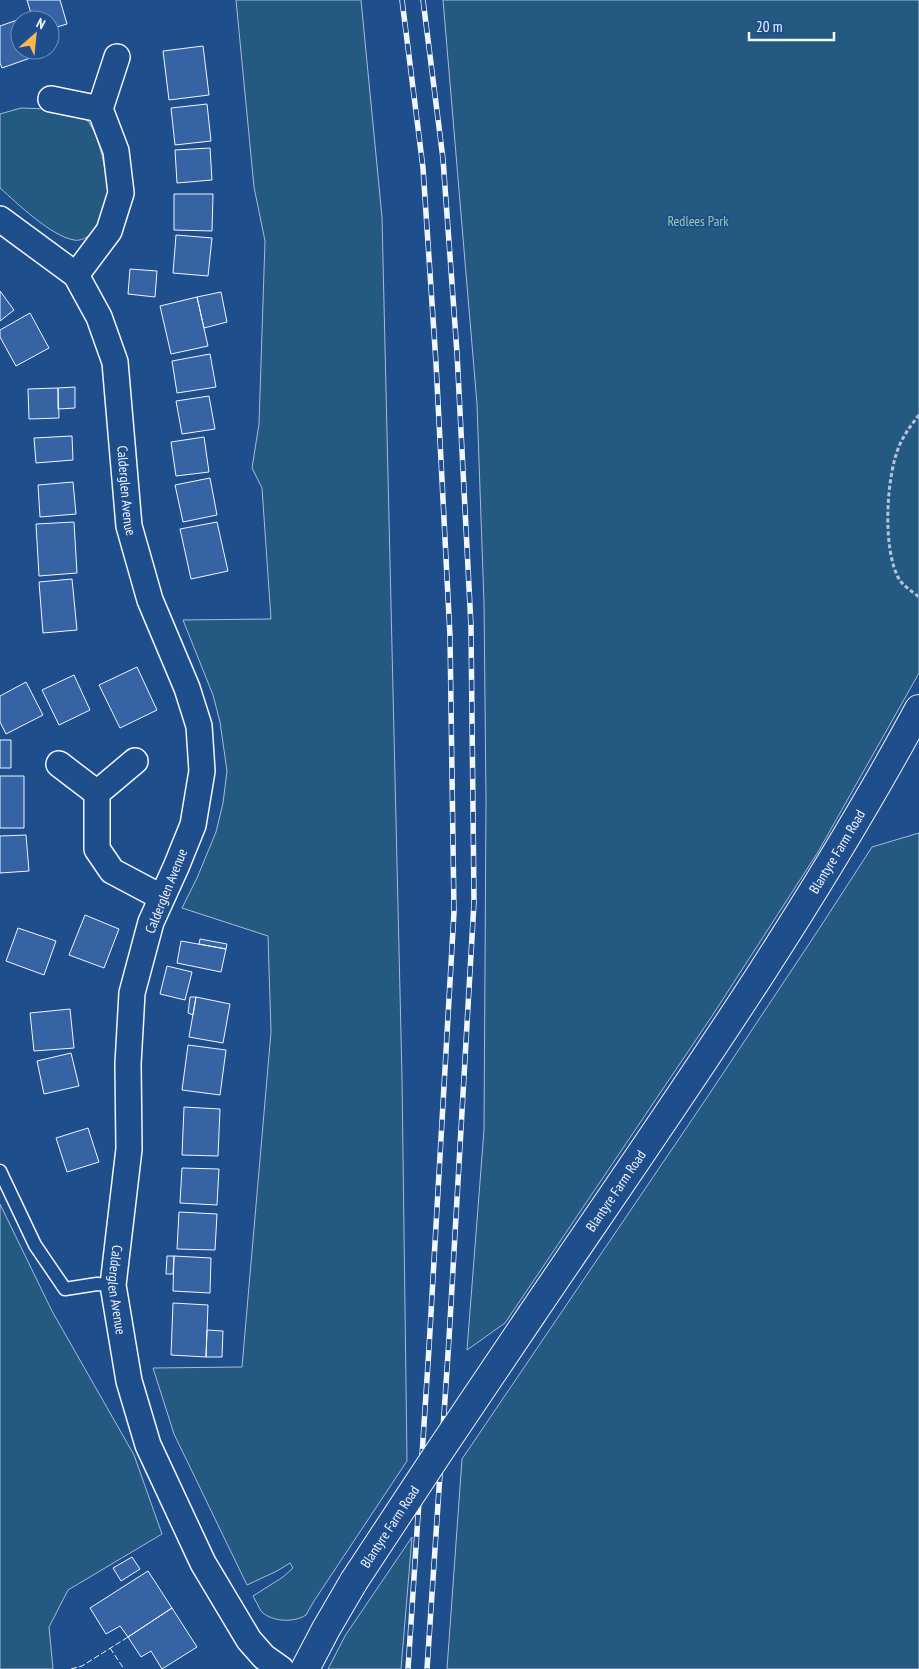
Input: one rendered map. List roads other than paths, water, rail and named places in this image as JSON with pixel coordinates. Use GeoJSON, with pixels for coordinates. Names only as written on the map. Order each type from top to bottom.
{"type":"FeatureCollection","features":[{"type":"Feature","properties":{"kind":"main road","name":"Blantyre Farm Road"},"geometry":{"type":"LineString","coordinates":[[305,1669],[354,1581],[775,952],[848,835],[919,709]]}},
{"type":"Feature","properties":{"kind":"street"},"geometry":{"type":"LineString","coordinates":[[76,275],[109,232],[121,193],[116,151],[100,109],[117,57]]}},
{"type":"Feature","properties":{"kind":"street"},"geometry":{"type":"LineString","coordinates":[[51,99],[100,109]]}},
{"type":"Feature","properties":{"kind":"street","name":"Calderglen Avenue"},"geometry":{"type":"LineString","coordinates":[[0,219],[76,275],[99,317],[115,362],[129,526],[150,600],[187,688],[199,726],[202,771],[193,825],[151,922],[132,993],[128,1064],[129,1149],[114,1285],[129,1381],[148,1445],[203,1564],[249,1640],[264,1658],[281,1669]]}},
{"type":"Feature","properties":{"kind":"street"},"geometry":{"type":"LineString","coordinates":[[135,761],[97,793],[97,849],[112,871],[161,897]]}},
{"type":"Feature","properties":{"kind":"street"},"geometry":{"type":"LineString","coordinates":[[59,764],[97,793]]}},
{"type":"Feature","properties":{"kind":"lane"},"geometry":{"type":"LineString","coordinates":[[0,1171],[35,1245],[65,1289],[97,1284],[114,1285]]}},
{"type":"Feature","properties":{"kind":"railway"},"geometry":{"type":"LineString","coordinates":[[402,0],[423,168],[436,363],[450,636],[454,912],[408,1669]]}},
{"type":"Feature","properties":{"kind":"railway"},"geometry":{"type":"LineString","coordinates":[[423,0],[443,159],[457,353],[471,626],[474,902],[449,1339],[427,1669]]}},
{"type":"Feature","properties":{"kind":"park label","name":"Redlees Park"},"geometry":{"type":"Point","coordinates":[698,221]}}]}
